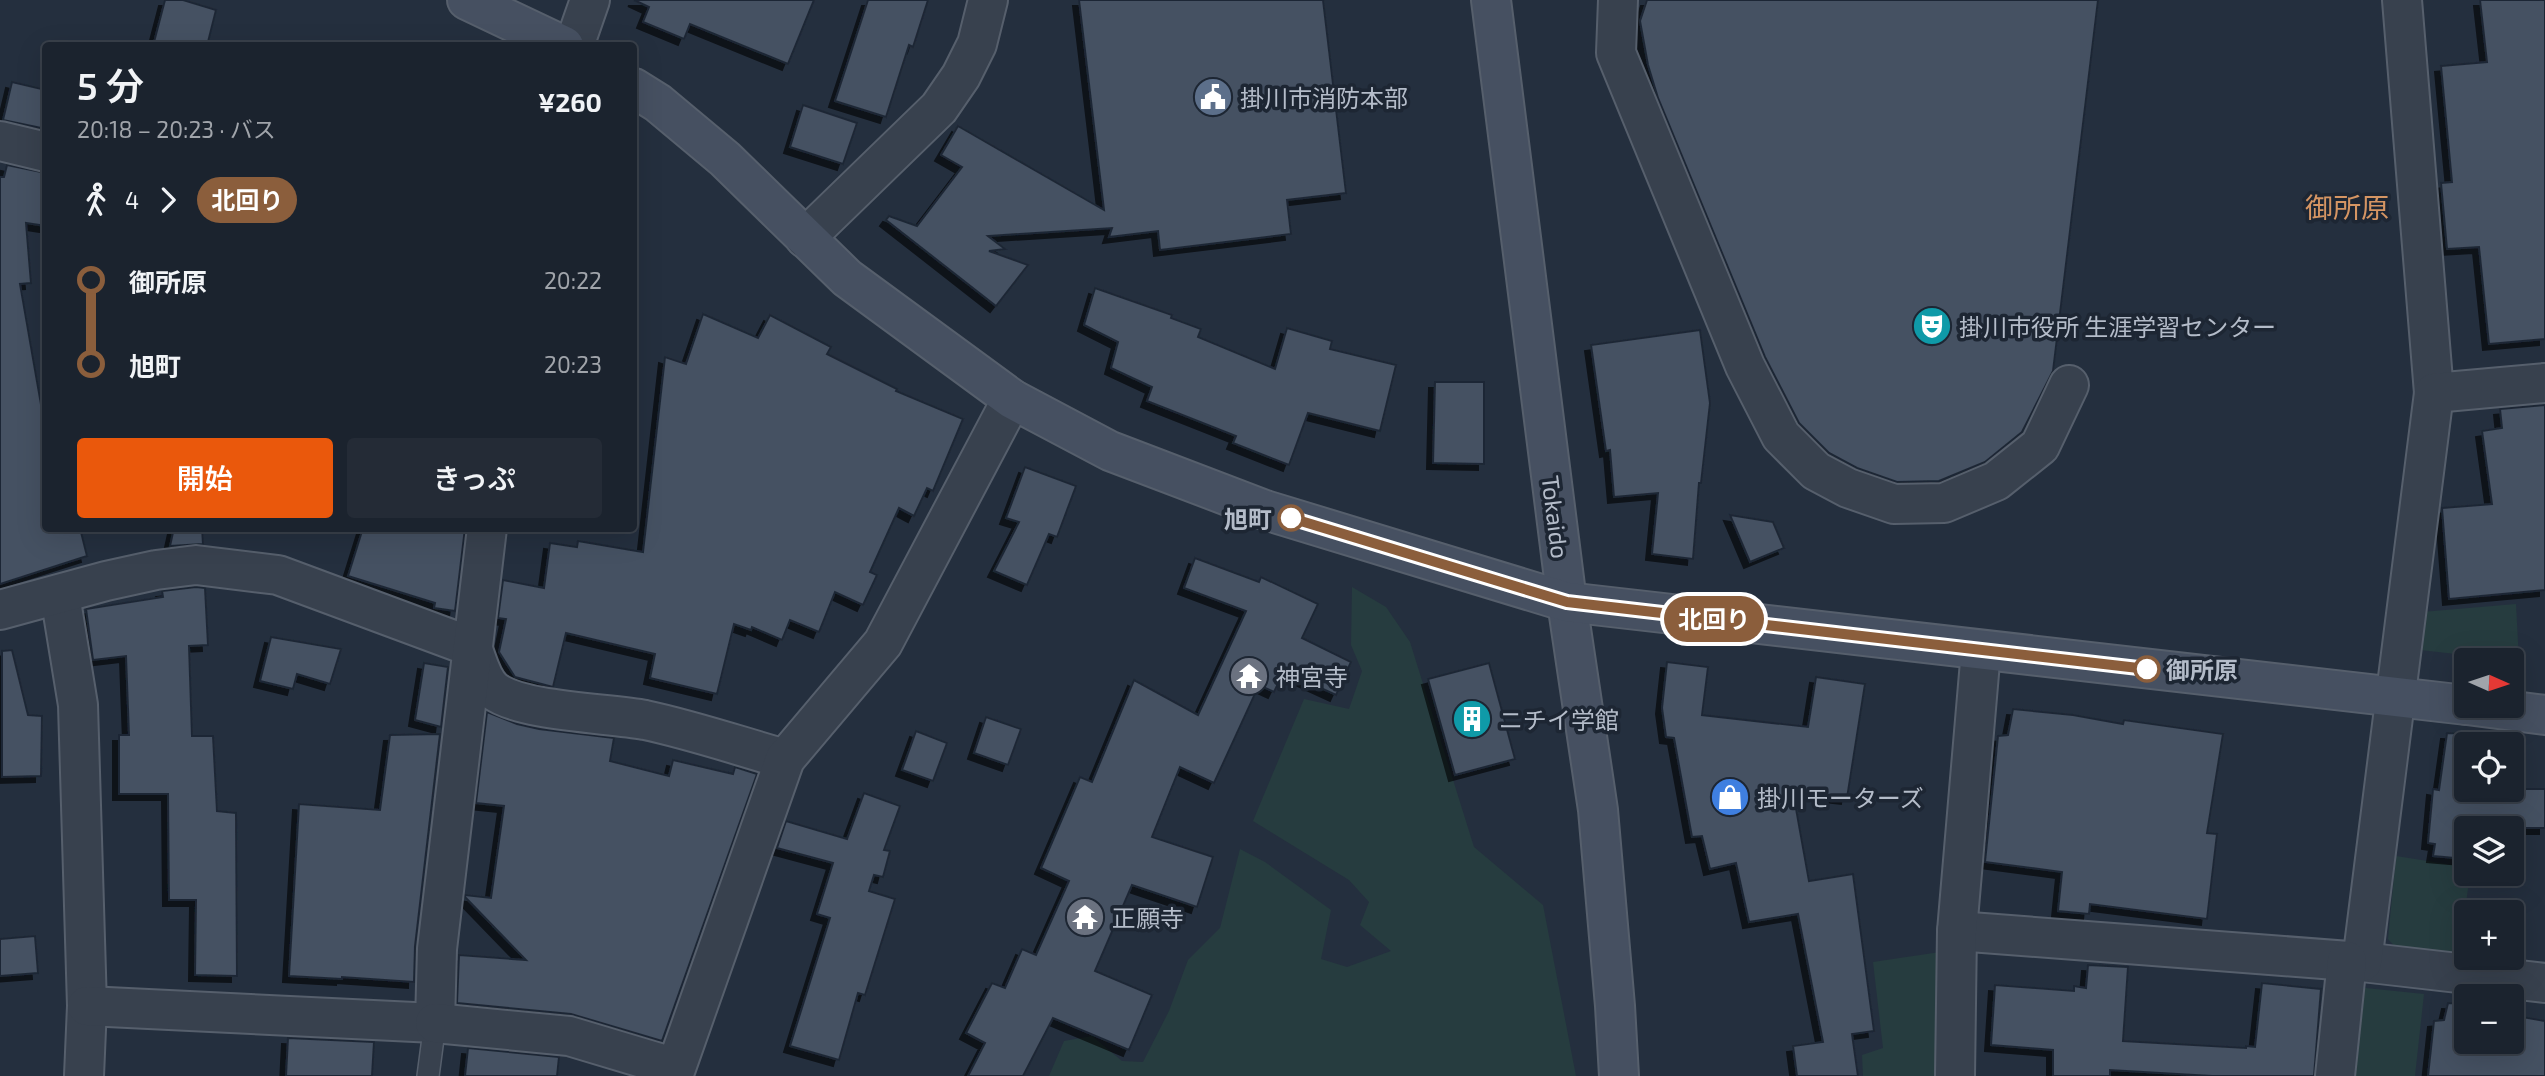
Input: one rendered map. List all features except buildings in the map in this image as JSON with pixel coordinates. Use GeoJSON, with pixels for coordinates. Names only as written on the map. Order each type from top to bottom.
{"type":"FeatureCollection","features":[{"type":"Feature","properties":{"kind":"street"},"geometry":{"type":"LineString","coordinates":[[467,0],[556,42]]}},
{"type":"Feature","properties":{"kind":"street"},"geometry":{"type":"LineString","coordinates":[[575,42],[590,0]]}},
{"type":"Feature","properties":{"kind":"street"},"geometry":{"type":"LineString","coordinates":[[805,238],[939,108],[961,76],[977,44],[988,0]]}},
{"type":"Feature","properties":{"kind":"street","name":"Tokaido"},"geometry":{"type":"LineString","coordinates":[[1491,0],[1567,602],[1598,810],[1619,1076]]}},
{"type":"Feature","properties":{"kind":"street"},"geometry":{"type":"LineString","coordinates":[[1618,0],[1616,53],[1745,366],[1781,436],[1816,471],[1848,488],[1894,504],[1944,503],[1996,481],[2040,446],[2069,385]]}},
{"type":"Feature","properties":{"kind":"street"},"geometry":{"type":"LineString","coordinates":[[2335,1076],[2397,697],[2434,393],[2402,0]]}},
{"type":"Feature","properties":{"kind":"street"},"geometry":{"type":"LineString","coordinates":[[637,90],[658,103],[725,159],[846,278],[1012,399],[1110,451],[1265,510],[1567,602],[2454,704]]}},
{"type":"Feature","properties":{"kind":"street"},"geometry":{"type":"LineString","coordinates":[[0,141],[42,151]]}},
{"type":"Feature","properties":{"kind":"street"},"geometry":{"type":"LineString","coordinates":[[2434,393],[2545,383]]}},
{"type":"Feature","properties":{"kind":"street"},"geometry":{"type":"LineString","coordinates":[[87,1006],[435,1023],[569,1037],[676,1068],[785,759],[883,643],[1012,399]]}},
{"type":"Feature","properties":{"kind":"street"},"geometry":{"type":"LineString","coordinates":[[435,1023],[437,949],[486,532]]}},
{"type":"Feature","properties":{"kind":"street"},"geometry":{"type":"LineString","coordinates":[[0,610],[156,570],[197,565],[237,568],[278,575],[472,647]]}},
{"type":"Feature","properties":{"kind":"street"},"geometry":{"type":"LineString","coordinates":[[60,595],[78,705],[87,1006],[84,1076]]}},
{"type":"Feature","properties":{"kind":"street"},"geometry":{"type":"LineString","coordinates":[[472,647],[483,678],[494,690],[511,699],[553,708],[645,720],[785,759]]}},
{"type":"Feature","properties":{"kind":"street"},"geometry":{"type":"LineString","coordinates":[[1955,1076],[1957,931],[1981,650]]}},
{"type":"Feature","properties":{"kind":"street"},"geometry":{"type":"LineString","coordinates":[[2524,712],[2545,715]]}},
{"type":"Feature","properties":{"kind":"street"},"geometry":{"type":"LineString","coordinates":[[1957,931],[2354,961],[2545,983]]}},
{"type":"Feature","properties":{"kind":"lane"},"geometry":{"type":"LineString","coordinates":[[428,1076],[435,1023]]}},
{"type":"Feature","properties":{"kind":"green space"},"geometry":{"type":"Polygon","coordinates":[[[1352,587],[1386,607],[1410,642],[1474,847],[1543,905],[1576,1076],[1049,1076],[1064,1041],[1092,1036],[1122,1061],[1143,1062],[1169,1011],[1188,960],[1220,928],[1240,849],[1265,862],[1331,910],[1321,959],[1347,967],[1391,951],[1360,925],[1369,902],[1349,880],[1253,821],[1304,699],[1349,709],[1362,671],[1351,645],[1352,587]]]}},
{"type":"Feature","properties":{"kind":"green space"},"geometry":{"type":"Polygon","coordinates":[[[2516,604],[2518,648],[2454,648],[2454,654],[2420,650],[2422,612],[2516,604]]]}},
{"type":"Feature","properties":{"kind":"green space"},"geometry":{"type":"Polygon","coordinates":[[[2396,856],[2454,865],[2454,886],[2468,886],[2467,900],[2454,900],[2454,957],[2400,952],[2388,939],[2396,856]]]}},
{"type":"Feature","properties":{"kind":"green space"},"geometry":{"type":"Polygon","coordinates":[[[1940,952],[1936,1076],[1863,1076],[1862,1055],[1883,1048],[1873,962],[1940,952]]]}},
{"type":"Feature","properties":{"kind":"green space"},"geometry":{"type":"Polygon","coordinates":[[[2356,987],[2424,994],[2415,1076],[2347,1076],[2356,987]]]}},
{"type":"Feature","properties":{"kind":"bus line","name":"北回り"},"geometry":{"type":"LineString","coordinates":[[1291,518],[1567,602],[2147,669]]}},
{"type":"Feature","properties":{"kind":"place","name":"掛川市消防本部"},"geometry":{"type":"Point","coordinates":[1213,97]}},
{"type":"Feature","properties":{"kind":"place","name":"掛川市役所 生涯学習センター"},"geometry":{"type":"Point","coordinates":[1932,326]}},
{"type":"Feature","properties":{"kind":"place","name":"旭町"},"geometry":{"type":"Point","coordinates":[1291,518]}},
{"type":"Feature","properties":{"kind":"place","name":"御所原"},"geometry":{"type":"Point","coordinates":[2147,669]}},
{"type":"Feature","properties":{"kind":"place","name":"神宮寺"},"geometry":{"type":"Point","coordinates":[1249,676]}},
{"type":"Feature","properties":{"kind":"place","name":"ニチイ学館"},"geometry":{"type":"Point","coordinates":[1472,719]}},
{"type":"Feature","properties":{"kind":"place","name":"掛川モーターズ"},"geometry":{"type":"Point","coordinates":[1730,797]}},
{"type":"Feature","properties":{"kind":"place","name":"正願寺"},"geometry":{"type":"Point","coordinates":[1085,917]}},
{"type":"Feature","properties":{"kind":"district","name":"御所原"},"geometry":{"type":"Point","coordinates":[2347,207]}}]}
